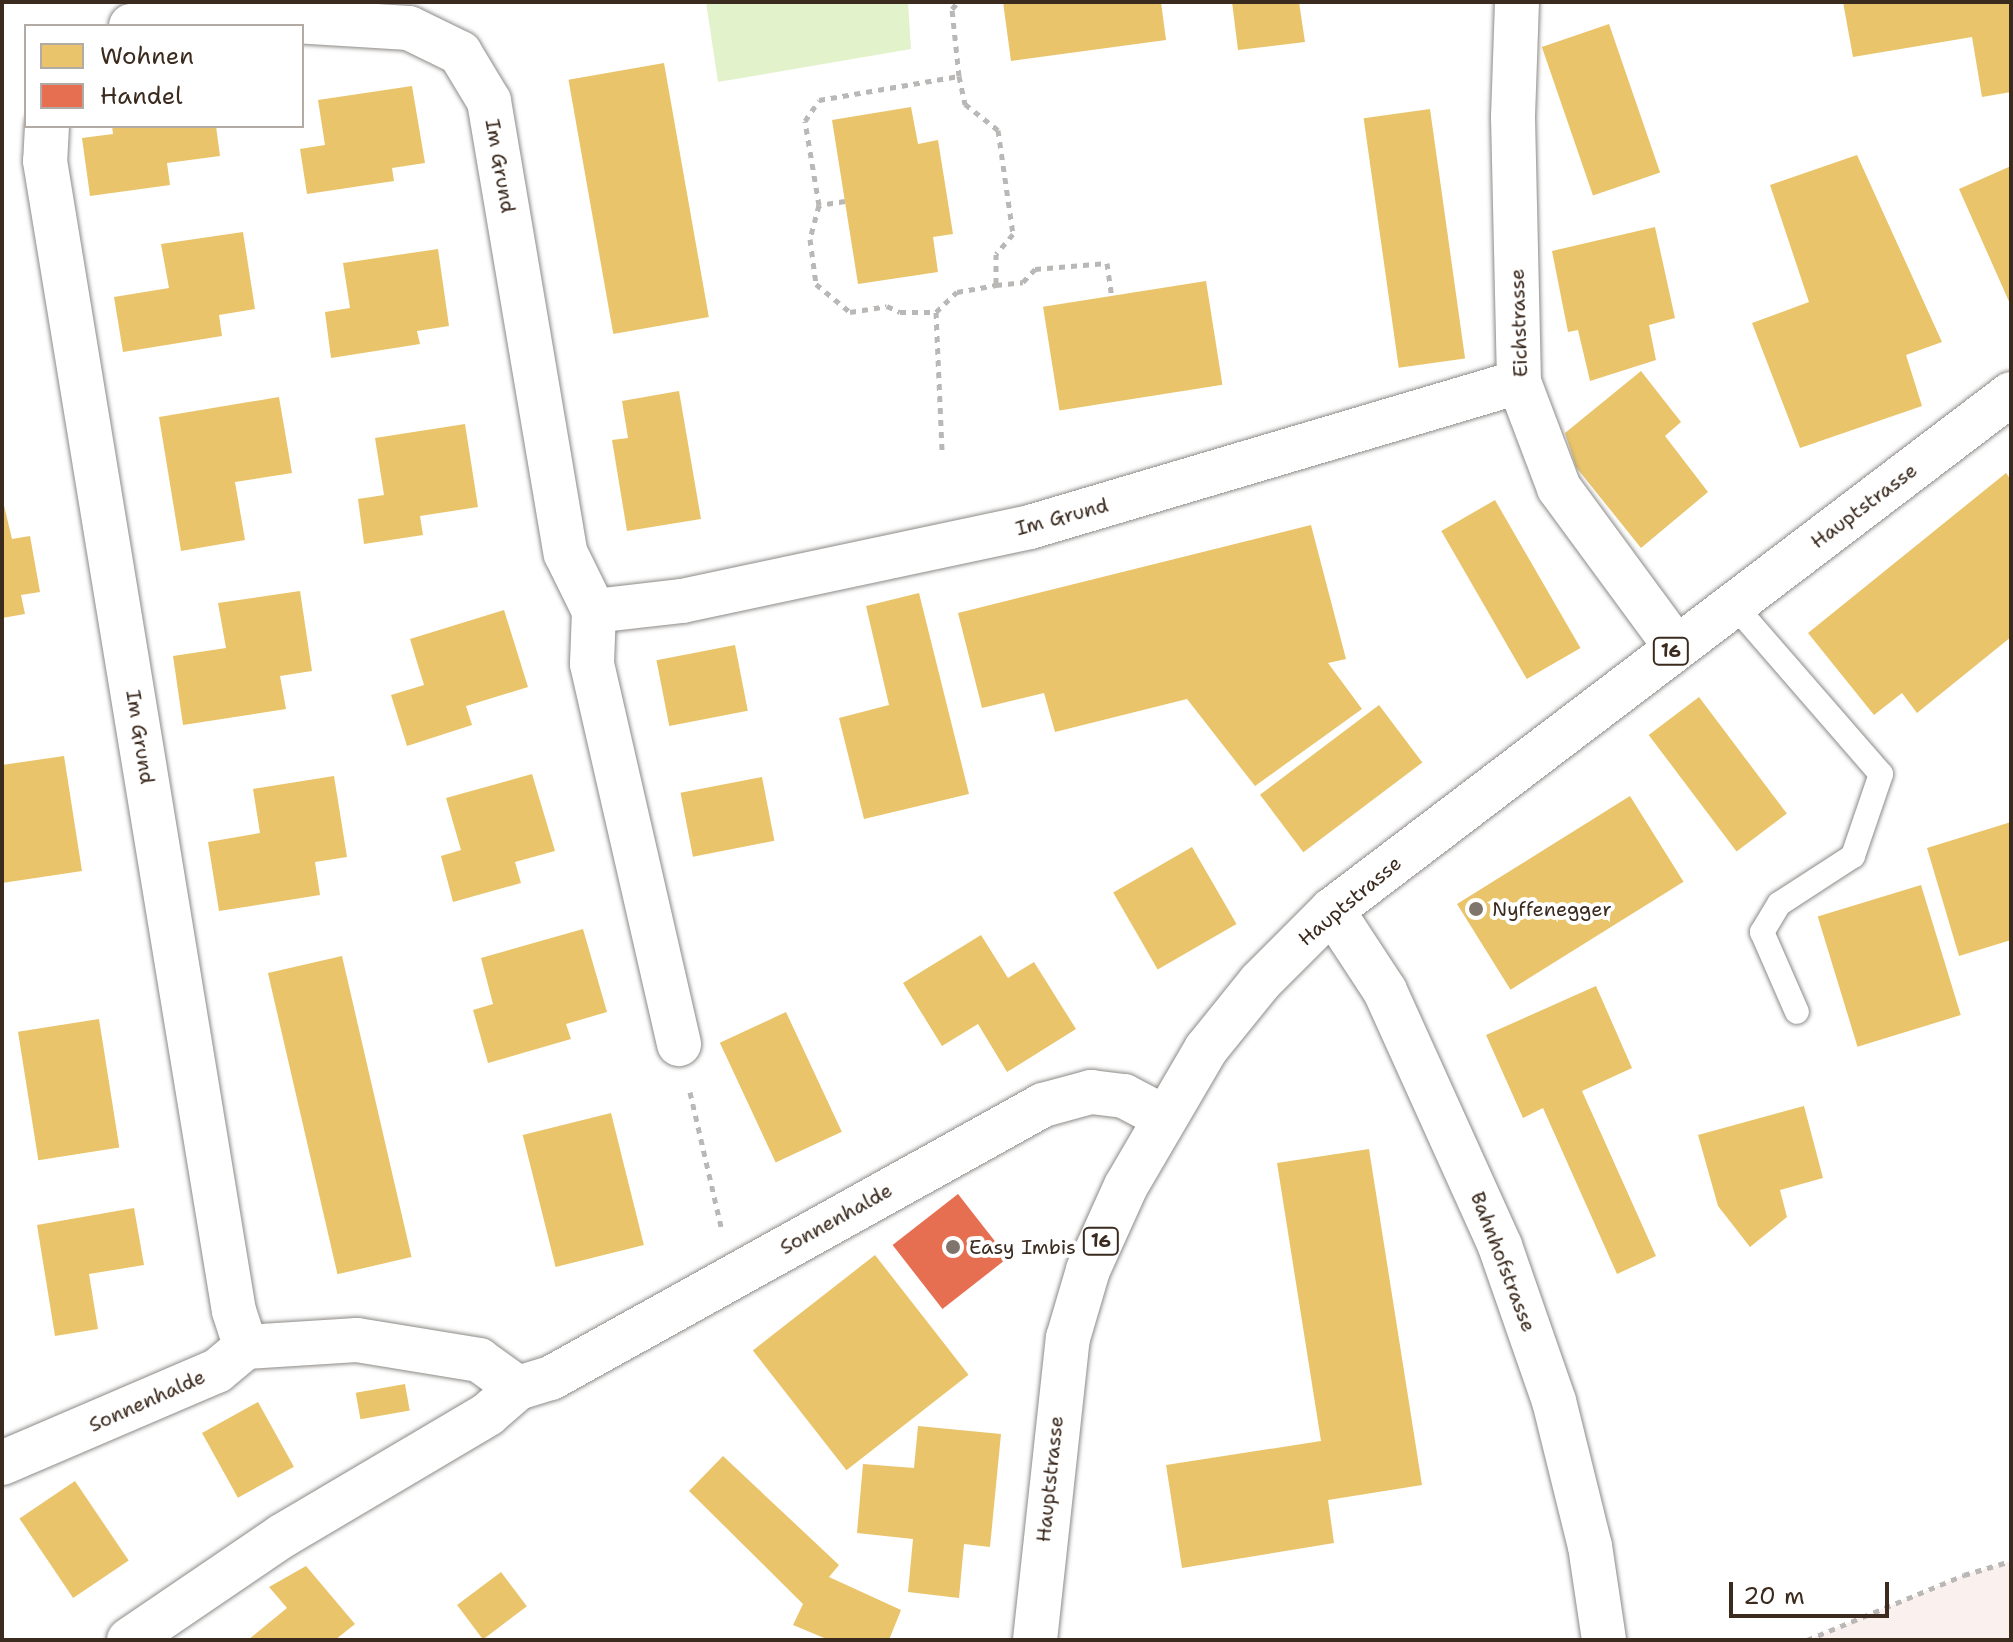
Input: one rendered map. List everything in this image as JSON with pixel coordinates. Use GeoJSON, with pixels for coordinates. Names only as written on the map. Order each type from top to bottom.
{"type":"FeatureCollection","features":[{"type":"Feature","properties":{"kind":"street","name":"Eichstrasse"},"geometry":{"type":"LineString","coordinates":[[1517,2],[1513,117],[1519,382],[1559,488],[1676,647]]}},
{"type":"Feature","properties":{"kind":"street","name":"Im Grund"},"geometry":{"type":"LineString","coordinates":[[143,24],[197,15],[409,28],[460,53],[489,101],[566,554],[594,611],[592,664],[679,1044]]}},
{"type":"Feature","properties":{"kind":"street","name":"Im Grund"},"geometry":{"type":"LineString","coordinates":[[47,128],[45,161],[234,1311],[246,1347]]}},
{"type":"Feature","properties":{"kind":"street","name":"Im Grund"},"geometry":{"type":"LineString","coordinates":[[594,611],[682,601],[1030,527],[1519,382]]}},
{"type":"Feature","properties":{"kind":"street","name":"Hauptstrasse"},"geometry":{"type":"LineString","coordinates":[[1035,1640],[1068,1338],[1088,1270],[1162,1116],[1260,982],[1332,910],[2011,394]]}},
{"type":"Feature","properties":{"kind":"street","name":"Bahnhofstrasse"},"geometry":{"type":"LineString","coordinates":[[1332,910],[1358,941],[1385,991],[1500,1246],[1554,1401],[1590,1546],[1604,1640]]}},
{"type":"Feature","properties":{"kind":"street","name":"Sonnenhalde"},"geometry":{"type":"LineString","coordinates":[[129,1640],[282,1536],[488,1414],[518,1388],[551,1378],[1043,1105],[1091,1092],[1124,1096],[1162,1116]]}},
{"type":"Feature","properties":{"kind":"street"},"geometry":{"type":"LineString","coordinates":[[246,1347],[357,1340],[479,1360],[518,1388]]}},
{"type":"Feature","properties":{"kind":"street","name":"Sonnenhalde"},"geometry":{"type":"LineString","coordinates":[[2,1463],[217,1371],[246,1347]]}},
{"type":"Feature","properties":{"kind":"lane"},"geometry":{"type":"LineString","coordinates":[[1734,605],[1881,774],[1853,856],[1779,904],[1762,932],[1797,1012]]}},
{"type":"Feature","properties":{"kind":"path"},"geometry":{"type":"LineString","coordinates":[[958,2],[952,9],[965,104],[998,130],[1013,234],[996,254],[996,285]]}},
{"type":"Feature","properties":{"kind":"path"},"geometry":{"type":"LineString","coordinates":[[959,76],[819,100],[805,121],[819,205],[810,239],[816,284],[850,312],[887,306],[900,312],[936,312],[957,292],[1023,282],[1035,269],[1107,263],[1112,297]]}},
{"type":"Feature","properties":{"kind":"path"},"geometry":{"type":"LineString","coordinates":[[819,205],[845,201]]}},
{"type":"Feature","properties":{"kind":"path"},"geometry":{"type":"LineString","coordinates":[[936,312],[942,452]]}},
{"type":"Feature","properties":{"kind":"path"},"geometry":{"type":"LineString","coordinates":[[679,1044],[733,1276]]}},
{"type":"Feature","properties":{"kind":"path"},"geometry":{"type":"LineString","coordinates":[[1807,1640],[1964,1575],[2011,1561]]}},
{"type":"Feature","properties":{"kind":"shaded area"},"geometry":{"type":"Polygon","coordinates":[[[2011,1561],[2011,1640],[1807,1640],[1964,1575],[2011,1561]]]}},
{"type":"Feature","properties":{"kind":"green space"},"geometry":{"type":"Polygon","coordinates":[[[706,2],[908,2],[911,49],[718,82],[706,2]]]}},
{"type":"Feature","properties":{"kind":"building: Wohnen"},"geometry":{"type":"Polygon","coordinates":[[[1003,2],[1161,2],[1166,40],[1011,61],[1003,2]]]}},
{"type":"Feature","properties":{"kind":"building: Wohnen"},"geometry":{"type":"Polygon","coordinates":[[[1232,2],[1299,2],[1305,42],[1238,50],[1232,2]]]}},
{"type":"Feature","properties":{"kind":"building: Wohnen"},"geometry":{"type":"Polygon","coordinates":[[[1843,2],[2011,2],[2011,92],[1982,97],[1972,37],[1853,57],[1843,2]]]}},
{"type":"Feature","properties":{"kind":"building: Wohnen"},"geometry":{"type":"Polygon","coordinates":[[[1609,24],[1660,172],[1593,196],[1542,47],[1609,24]]]}},
{"type":"Feature","properties":{"kind":"building: Wohnen"},"geometry":{"type":"Polygon","coordinates":[[[664,63],[709,317],[613,334],[568,80],[664,63]]]}},
{"type":"Feature","properties":{"kind":"building: Wohnen"},"geometry":{"type":"Polygon","coordinates":[[[412,86],[425,163],[392,168],[394,181],[307,194],[300,149],[325,145],[318,100],[412,86]]]}},
{"type":"Feature","properties":{"kind":"building: Wohnen"},"geometry":{"type":"Polygon","coordinates":[[[911,107],[918,144],[938,140],[953,234],[933,237],[938,272],[858,284],[832,120],[911,107]]]}},
{"type":"Feature","properties":{"kind":"building: Wohnen"},"geometry":{"type":"Polygon","coordinates":[[[1430,109],[1465,359],[1399,368],[1364,118],[1430,109]]]}},
{"type":"Feature","properties":{"kind":"building: Wohnen"},"geometry":{"type":"Polygon","coordinates":[[[112,128],[216,128],[220,156],[167,163],[170,185],[90,196],[82,138],[113,134],[112,128]]]}},
{"type":"Feature","properties":{"kind":"building: Wohnen"},"geometry":{"type":"Polygon","coordinates":[[[1857,155],[1942,342],[1906,355],[1922,406],[1800,448],[1752,323],[1809,302],[1770,185],[1857,155]]]}},
{"type":"Feature","properties":{"kind":"building: Wohnen"},"geometry":{"type":"Polygon","coordinates":[[[2011,166],[2011,306],[1959,189],[2011,166]]]}},
{"type":"Feature","properties":{"kind":"building: Wohnen"},"geometry":{"type":"Polygon","coordinates":[[[1655,227],[1675,318],[1649,325],[1656,360],[1590,381],[1578,330],[1568,332],[1552,251],[1655,227]]]}},
{"type":"Feature","properties":{"kind":"building: Wohnen"},"geometry":{"type":"Polygon","coordinates":[[[243,232],[255,309],[219,315],[222,336],[123,352],[114,297],[169,288],[161,244],[243,232]]]}},
{"type":"Feature","properties":{"kind":"building: Wohnen"},"geometry":{"type":"Polygon","coordinates":[[[438,249],[449,326],[417,331],[420,344],[331,358],[325,312],[350,308],[343,263],[438,249]]]}},
{"type":"Feature","properties":{"kind":"building: Wohnen"},"geometry":{"type":"Polygon","coordinates":[[[1206,281],[1222,385],[1059,411],[1043,307],[1206,281]]]}},
{"type":"Feature","properties":{"kind":"building: Wohnen"},"geometry":{"type":"Polygon","coordinates":[[[1641,371],[1681,422],[1665,436],[1708,492],[1641,548],[1576,467],[1565,433],[1641,371]]]}},
{"type":"Feature","properties":{"kind":"building: Wohnen"},"geometry":{"type":"Polygon","coordinates":[[[679,391],[701,519],[627,531],[612,440],[628,438],[622,401],[679,391]]]}},
{"type":"Feature","properties":{"kind":"building: Wohnen"},"geometry":{"type":"Polygon","coordinates":[[[279,397],[292,473],[235,482],[245,540],[181,551],[159,417],[279,397]]]}},
{"type":"Feature","properties":{"kind":"building: Wohnen"},"geometry":{"type":"Polygon","coordinates":[[[465,424],[478,507],[420,516],[423,535],[364,544],[358,499],[384,495],[375,438],[465,424]]]}},
{"type":"Feature","properties":{"kind":"building: Wohnen"},"geometry":{"type":"Polygon","coordinates":[[[2006,473],[2011,480],[2011,637],[1917,713],[1902,693],[1874,715],[1808,633],[2006,473]]]}},
{"type":"Feature","properties":{"kind":"building: Wohnen"},"geometry":{"type":"Polygon","coordinates":[[[2,497],[12,539],[30,536],[40,592],[21,595],[25,614],[2,618],[2,497]]]}},
{"type":"Feature","properties":{"kind":"building: Wohnen"},"geometry":{"type":"Polygon","coordinates":[[[1495,500],[1580,648],[1527,679],[1441,531],[1495,500]]]}},
{"type":"Feature","properties":{"kind":"building: Wohnen"},"geometry":{"type":"Polygon","coordinates":[[[1311,525],[1346,659],[1328,663],[1362,709],[1255,786],[1187,699],[1055,732],[1044,693],[982,708],[958,613],[1311,525]]]}},
{"type":"Feature","properties":{"kind":"building: Wohnen"},"geometry":{"type":"Polygon","coordinates":[[[300,591],[312,671],[280,676],[286,709],[183,725],[173,656],[226,648],[218,603],[300,591]]]}},
{"type":"Feature","properties":{"kind":"building: Wohnen"},"geometry":{"type":"Polygon","coordinates":[[[919,593],[969,794],[864,819],[839,718],[889,705],[866,606],[919,593]]]}},
{"type":"Feature","properties":{"kind":"building: Wohnen"},"geometry":{"type":"Polygon","coordinates":[[[504,610],[528,687],[466,706],[472,725],[407,746],[391,695],[424,685],[410,639],[504,610]]]}},
{"type":"Feature","properties":{"kind":"building: Wohnen"},"geometry":{"type":"Polygon","coordinates":[[[735,645],[748,711],[669,726],[656,660],[735,645]]]}},
{"type":"Feature","properties":{"kind":"building: Wohnen"},"geometry":{"type":"Polygon","coordinates":[[[1699,697],[1787,814],[1737,852],[1649,735],[1699,697]]]}},
{"type":"Feature","properties":{"kind":"building: Wohnen"},"geometry":{"type":"Polygon","coordinates":[[[1379,705],[1422,763],[1303,852],[1260,795],[1379,705]]]}},
{"type":"Feature","properties":{"kind":"building: Wohnen"},"geometry":{"type":"Polygon","coordinates":[[[64,756],[82,871],[2,883],[2,765],[64,756]]]}},
{"type":"Feature","properties":{"kind":"building: Wohnen"},"geometry":{"type":"Polygon","coordinates":[[[532,774],[555,851],[515,862],[521,883],[453,902],[441,856],[461,850],[446,798],[532,774]]]}},
{"type":"Feature","properties":{"kind":"building: Wohnen"},"geometry":{"type":"Polygon","coordinates":[[[334,776],[347,857],[315,862],[320,895],[219,911],[208,842],[260,833],[253,789],[334,776]]]}},
{"type":"Feature","properties":{"kind":"building: Wohnen"},"geometry":{"type":"Polygon","coordinates":[[[762,777],[774,841],[693,857],[681,793],[762,777]]]}},
{"type":"Feature","properties":{"kind":"building: Wohnen"},"geometry":{"type":"Polygon","coordinates":[[[1630,796],[1684,882],[1511,990],[1457,904],[1630,796]]]}},
{"type":"Feature","properties":{"kind":"building: Wohnen"},"geometry":{"type":"Polygon","coordinates":[[[2011,822],[2011,940],[1959,956],[1927,848],[2011,822]]]}},
{"type":"Feature","properties":{"kind":"building: Wohnen"},"geometry":{"type":"Polygon","coordinates":[[[1192,847],[1236,924],[1158,970],[1113,893],[1192,847]]]}},
{"type":"Feature","properties":{"kind":"building: Wohnen"},"geometry":{"type":"Polygon","coordinates":[[[1921,885],[1961,1015],[1857,1047],[1818,917],[1921,885]]]}},
{"type":"Feature","properties":{"kind":"building: Wohnen"},"geometry":{"type":"Polygon","coordinates":[[[583,929],[607,1012],[566,1024],[571,1039],[488,1063],[473,1010],[493,1004],[481,958],[583,929]]]}},
{"type":"Feature","properties":{"kind":"building: Wohnen"},"geometry":{"type":"Polygon","coordinates":[[[981,935],[1008,978],[1034,962],[1076,1029],[1007,1072],[978,1024],[942,1046],[903,983],[981,935]]]}},
{"type":"Feature","properties":{"kind":"building: Wohnen"},"geometry":{"type":"Polygon","coordinates":[[[342,956],[412,1257],[337,1274],[268,973],[342,956]]]}},
{"type":"Feature","properties":{"kind":"building: Wohnen"},"geometry":{"type":"Polygon","coordinates":[[[1596,986],[1632,1068],[1582,1091],[1656,1256],[1617,1274],[1543,1108],[1523,1118],[1486,1035],[1596,986]]]}},
{"type":"Feature","properties":{"kind":"building: Wohnen"},"geometry":{"type":"Polygon","coordinates":[[[786,1012],[842,1132],[776,1162],[720,1043],[786,1012]]]}},
{"type":"Feature","properties":{"kind":"building: Wohnen"},"geometry":{"type":"Polygon","coordinates":[[[99,1019],[119,1147],[38,1160],[18,1032],[99,1019]]]}},
{"type":"Feature","properties":{"kind":"building: Wohnen"},"geometry":{"type":"Polygon","coordinates":[[[1804,1106],[1823,1178],[1780,1190],[1787,1217],[1750,1247],[1718,1206],[1698,1135],[1804,1106]]]}},
{"type":"Feature","properties":{"kind":"building: Wohnen"},"geometry":{"type":"Polygon","coordinates":[[[611,1113],[644,1245],[556,1267],[523,1135],[611,1113]]]}},
{"type":"Feature","properties":{"kind":"building: Wohnen"},"geometry":{"type":"Polygon","coordinates":[[[1369,1149],[1422,1485],[1328,1500],[1334,1543],[1182,1568],[1166,1465],[1321,1441],[1277,1163],[1369,1149]]]}},
{"type":"Feature","properties":{"kind":"building: Wohnen"},"geometry":{"type":"Polygon","coordinates":[[[134,1208],[144,1265],[89,1274],[98,1329],[55,1336],[37,1225],[134,1208]]]}},
{"type":"Feature","properties":{"kind":"building: Wohnen"},"geometry":{"type":"Polygon","coordinates":[[[875,1255],[969,1375],[846,1470],[753,1350],[875,1255]]]}},
{"type":"Feature","properties":{"kind":"building: Wohnen"},"geometry":{"type":"Polygon","coordinates":[[[405,1384],[410,1411],[360,1419],[356,1393],[405,1384]]]}},
{"type":"Feature","properties":{"kind":"building: Wohnen"},"geometry":{"type":"Polygon","coordinates":[[[258,1402],[294,1467],[238,1498],[202,1433],[258,1402]]]}},
{"type":"Feature","properties":{"kind":"building: Wohnen"},"geometry":{"type":"Polygon","coordinates":[[[918,1426],[1001,1434],[990,1547],[964,1544],[959,1598],[908,1592],[913,1539],[857,1533],[863,1464],[914,1468],[918,1426]]]}},
{"type":"Feature","properties":{"kind":"building: Wohnen"},"geometry":{"type":"Polygon","coordinates":[[[723,1456],[839,1565],[829,1577],[901,1610],[889,1640],[829,1640],[793,1625],[803,1604],[689,1491],[723,1456]]]}},
{"type":"Feature","properties":{"kind":"building: Wohnen"},"geometry":{"type":"Polygon","coordinates":[[[75,1481],[129,1561],[73,1598],[19,1518],[75,1481]]]}},
{"type":"Feature","properties":{"kind":"building: Wohnen"},"geometry":{"type":"Polygon","coordinates":[[[306,1566],[355,1624],[335,1640],[248,1640],[287,1608],[269,1587],[306,1566]]]}},
{"type":"Feature","properties":{"kind":"building: Wohnen"},"geometry":{"type":"Polygon","coordinates":[[[501,1572],[527,1606],[483,1639],[457,1605],[501,1572]]]}},
{"type":"Feature","properties":{"kind":"building: Handel"},"geometry":{"type":"Polygon","coordinates":[[[958,1194],[1008,1258],[942,1309],[893,1245],[958,1194]]]}},
{"type":"Feature","properties":{"kind":"place","name":"Nyffenegger"},"geometry":{"type":"Point","coordinates":[1476,909]}},
{"type":"Feature","properties":{"kind":"place","name":"Easy Imbis"},"geometry":{"type":"Point","coordinates":[953,1247]}}]}
